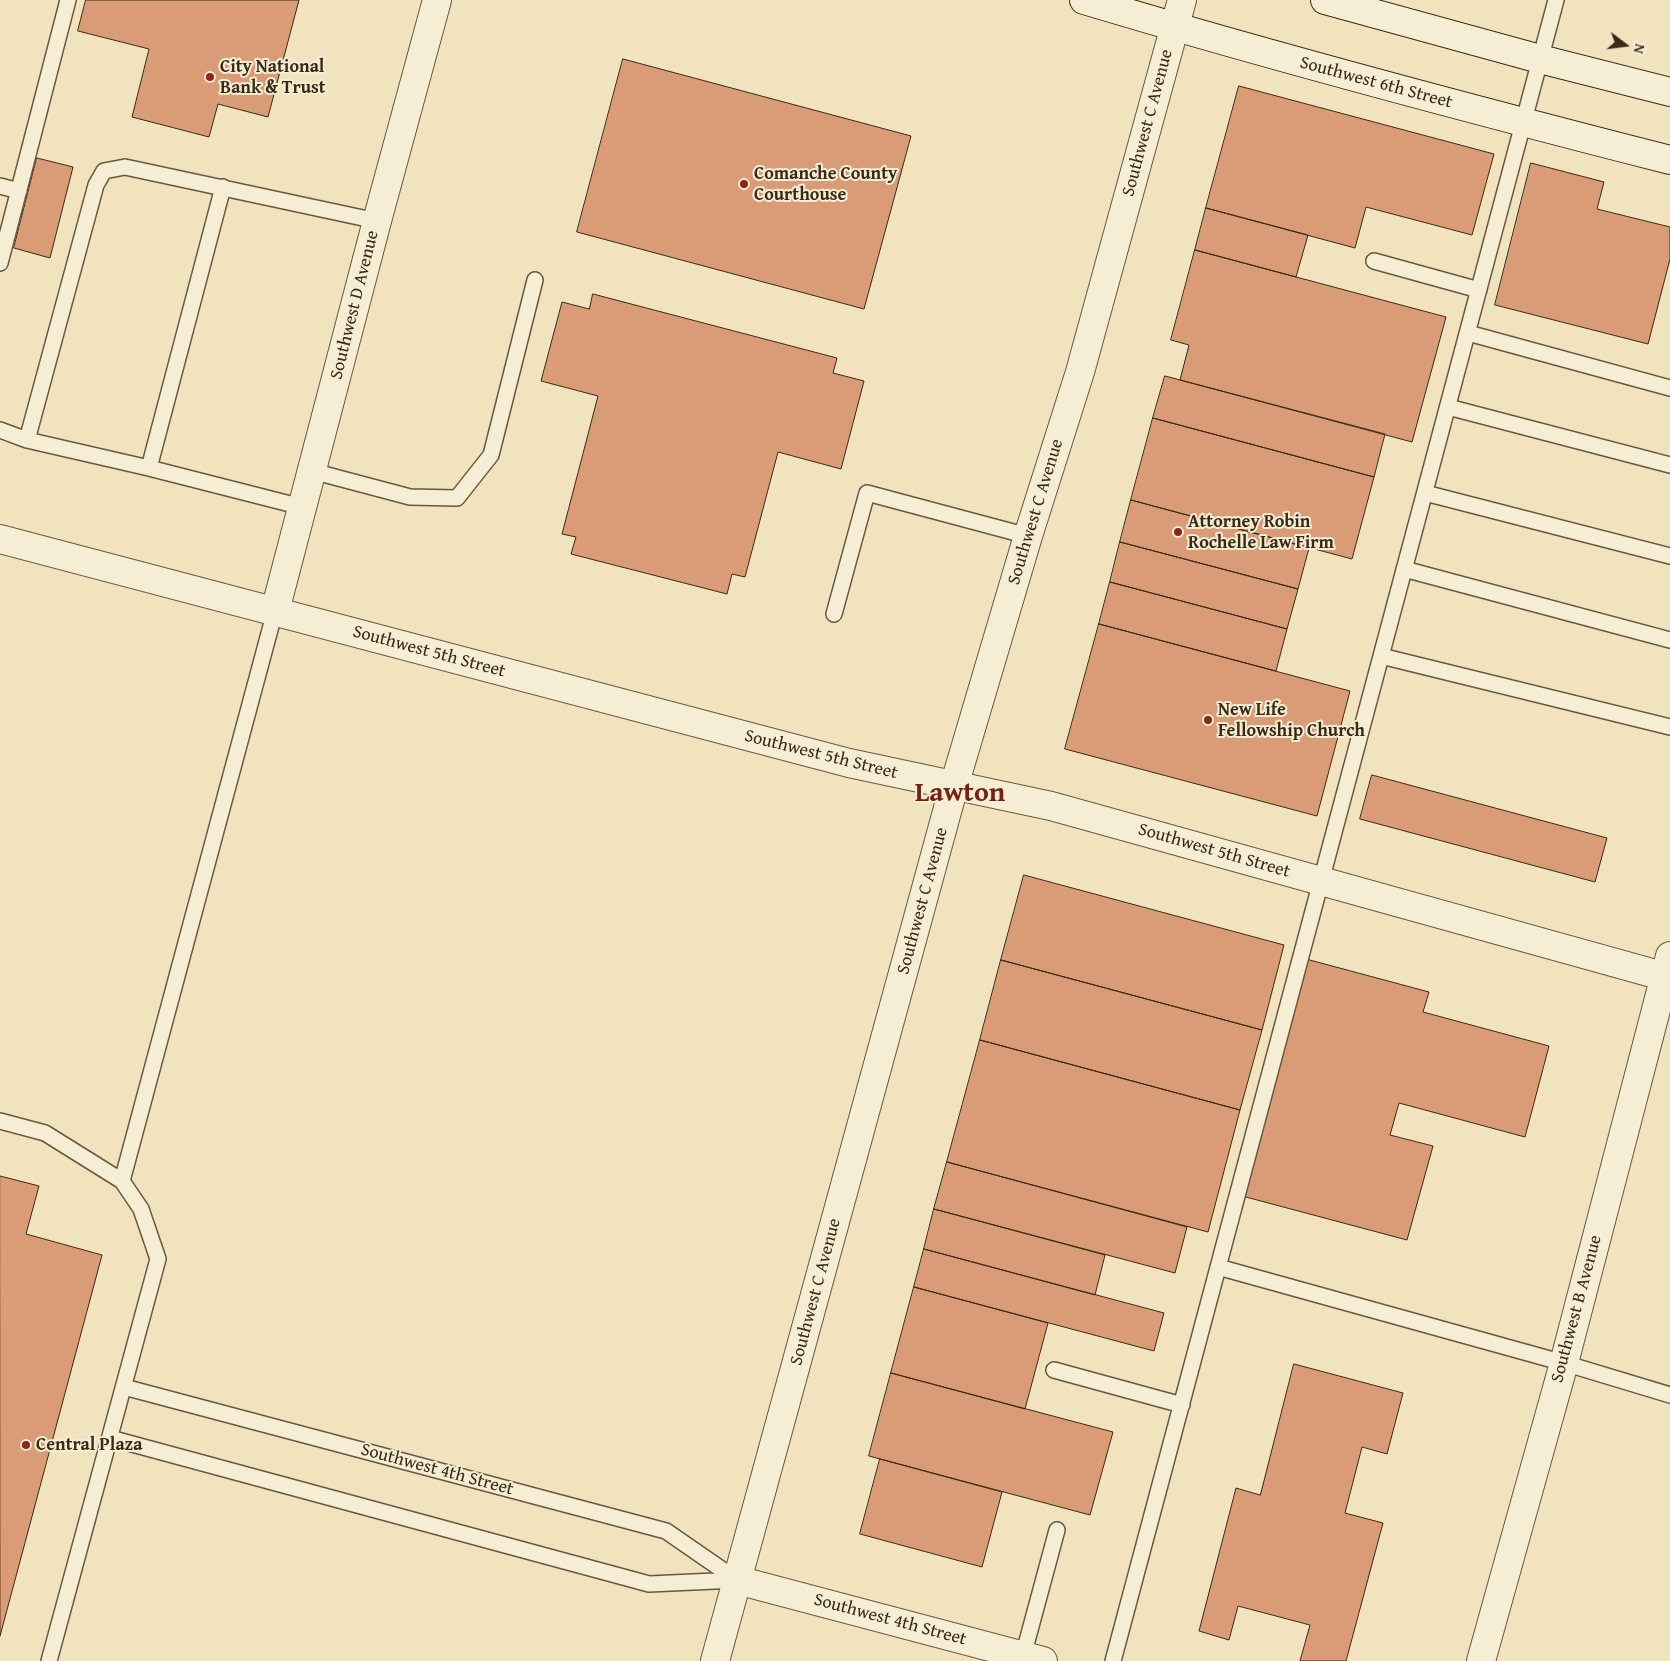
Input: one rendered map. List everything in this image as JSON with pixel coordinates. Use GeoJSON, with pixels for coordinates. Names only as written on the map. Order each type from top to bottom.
{"type":"FeatureCollection","features":[{"type":"Feature","properties":{"kind":"street","name":"Southwest D Avenue"},"geometry":{"type":"LineString","coordinates":[[275,611],[377,221],[438,0]]}},
{"type":"Feature","properties":{"kind":"street","name":"Southwest 6th Street"},"geometry":{"type":"LineString","coordinates":[[1084,0],[1259,52],[1523,123],[1670,160]]}},
{"type":"Feature","properties":{"kind":"street","name":"Southwest C Avenue"},"geometry":{"type":"LineString","coordinates":[[715,1661],[954,786],[1028,536],[1080,372],[1182,0]]}},
{"type":"Feature","properties":{"kind":"street"},"geometry":{"type":"LineString","coordinates":[[1325,0],[1540,59],[1670,92]]}},
{"type":"Feature","properties":{"kind":"street","name":"Southwest 5th Street"},"geometry":{"type":"LineString","coordinates":[[0,539],[849,764],[1051,806],[1321,882],[1668,970]]}},
{"type":"Feature","properties":{"kind":"street","name":"Southwest B Avenue"},"geometry":{"type":"LineString","coordinates":[[1481,1661],[1564,1363],[1668,970]]}},
{"type":"Feature","properties":{"kind":"street","name":"Southwest 4th Street"},"geometry":{"type":"LineString","coordinates":[[737,1580],[1033,1658]]}},
{"type":"Feature","properties":{"kind":"lane"},"geometry":{"type":"LineString","coordinates":[[0,263],[68,0]]}},
{"type":"Feature","properties":{"kind":"lane"},"geometry":{"type":"LineString","coordinates":[[1113,1661],[1556,0]]}},
{"type":"Feature","properties":{"kind":"lane"},"geometry":{"type":"LineString","coordinates":[[27,440],[96,185],[104,171],[125,167],[377,221]]}},
{"type":"Feature","properties":{"kind":"lane"},"geometry":{"type":"LineString","coordinates":[[0,186],[19,191]]}},
{"type":"Feature","properties":{"kind":"lane"},"geometry":{"type":"LineString","coordinates":[[149,468],[223,187]]}},
{"type":"Feature","properties":{"kind":"lane"},"geometry":{"type":"LineString","coordinates":[[1374,262],[1479,290]]}},
{"type":"Feature","properties":{"kind":"lane"},"geometry":{"type":"LineString","coordinates":[[312,471],[410,497],[457,498],[491,455],[535,280]]}},
{"type":"Feature","properties":{"kind":"lane"},"geometry":{"type":"LineString","coordinates":[[1468,333],[1670,388]]}},
{"type":"Feature","properties":{"kind":"lane"},"geometry":{"type":"LineString","coordinates":[[1448,407],[1670,465]]}},
{"type":"Feature","properties":{"kind":"lane"},"geometry":{"type":"LineString","coordinates":[[0,430],[27,440],[149,468],[302,507]]}},
{"type":"Feature","properties":{"kind":"lane"},"geometry":{"type":"LineString","coordinates":[[834,614],[867,493],[1028,536]]}},
{"type":"Feature","properties":{"kind":"lane"},"geometry":{"type":"LineString","coordinates":[[1425,493],[1670,556]]}},
{"type":"Feature","properties":{"kind":"lane"},"geometry":{"type":"LineString","coordinates":[[1404,569],[1670,640]]}},
{"type":"Feature","properties":{"kind":"lane"},"geometry":{"type":"LineString","coordinates":[[122,1181],[275,611]]}},
{"type":"Feature","properties":{"kind":"lane"},"geometry":{"type":"LineString","coordinates":[[1381,656],[1670,727]]}},
{"type":"Feature","properties":{"kind":"lane"},"geometry":{"type":"LineString","coordinates":[[0,1121],[45,1133],[122,1181],[141,1209],[158,1259],[49,1661]]}},
{"type":"Feature","properties":{"kind":"lane"},"geometry":{"type":"LineString","coordinates":[[1218,1267],[1564,1363],[1670,1395]]}},
{"type":"Feature","properties":{"kind":"lane"},"geometry":{"type":"LineString","coordinates":[[1054,1370],[1182,1405]]}},
{"type":"Feature","properties":{"kind":"lane","name":"Southwest 4th Street"},"geometry":{"type":"LineString","coordinates":[[124,1387],[666,1531],[737,1580]]}},
{"type":"Feature","properties":{"kind":"lane","name":"Southwest 4th Street"},"geometry":{"type":"LineString","coordinates":[[110,1438],[649,1584],[737,1580]]}},
{"type":"Feature","properties":{"kind":"lane"},"geometry":{"type":"LineString","coordinates":[[1033,1658],[1057,1530]]}},
{"type":"Feature","properties":{"kind":"building","name":"City National Bank & Trust"},"geometry":{"type":"Polygon","coordinates":[[[86,0],[299,0],[268,117],[218,104],[209,137],[132,117],[149,49],[78,31],[86,0]]]}},
{"type":"Feature","properties":{"kind":"building","name":"Comanche County Courthouse"},"geometry":{"type":"Polygon","coordinates":[[[623,59],[911,136],[864,309],[577,232],[623,59]]]}},
{"type":"Feature","properties":{"kind":"building"},"geometry":{"type":"Polygon","coordinates":[[[1239,86],[1494,154],[1472,235],[1366,207],[1355,248],[1206,208],[1239,86]]]}},
{"type":"Feature","properties":{"kind":"building"},"geometry":{"type":"Polygon","coordinates":[[[37,158],[73,167],[50,258],[14,248],[37,158]]]}},
{"type":"Feature","properties":{"kind":"building"},"geometry":{"type":"Polygon","coordinates":[[[1531,163],[1604,182],[1597,209],[1670,227],[1670,259],[1648,344],[1495,305],[1531,163]]]}},
{"type":"Feature","properties":{"kind":"building"},"geometry":{"type":"Polygon","coordinates":[[[1206,208],[1308,235],[1296,277],[1195,250],[1206,208]]]}},
{"type":"Feature","properties":{"kind":"building"},"geometry":{"type":"Polygon","coordinates":[[[1195,250],[1446,317],[1412,442],[1180,380],[1189,345],[1171,340],[1195,250]]]}},
{"type":"Feature","properties":{"kind":"building"},"geometry":{"type":"Polygon","coordinates":[[[593,294],[837,358],[833,373],[864,381],[841,469],[778,452],[745,577],[732,574],[727,594],[571,554],[576,537],[562,534],[598,396],[541,381],[562,302],[589,309],[593,294]]]}},
{"type":"Feature","properties":{"kind":"building"},"geometry":{"type":"Polygon","coordinates":[[[1165,376],[1385,434],[1374,477],[1153,418],[1165,376]]]}},
{"type":"Feature","properties":{"kind":"building"},"geometry":{"type":"Polygon","coordinates":[[[1153,418],[1374,477],[1352,559],[1131,500],[1153,418]]]}},
{"type":"Feature","properties":{"kind":"building"},"geometry":{"type":"Polygon","coordinates":[[[1131,500],[1309,548],[1298,589],[1120,542],[1131,500]]]}},
{"type":"Feature","properties":{"kind":"building"},"geometry":{"type":"Polygon","coordinates":[[[1120,542],[1298,589],[1287,629],[1110,582],[1120,542]]]}},
{"type":"Feature","properties":{"kind":"building"},"geometry":{"type":"Polygon","coordinates":[[[1110,582],[1287,629],[1276,671],[1099,624],[1110,582]]]}},
{"type":"Feature","properties":{"kind":"building","name":"New Life Fellowship Church"},"geometry":{"type":"Polygon","coordinates":[[[1099,624],[1350,691],[1317,816],[1065,749],[1099,624]]]}},
{"type":"Feature","properties":{"kind":"building"},"geometry":{"type":"Polygon","coordinates":[[[1372,775],[1607,838],[1595,882],[1360,819],[1372,775]]]}},
{"type":"Feature","properties":{"kind":"building"},"geometry":{"type":"Polygon","coordinates":[[[1024,875],[1284,945],[1262,1030],[1001,960],[1024,875]]]}},
{"type":"Feature","properties":{"kind":"building"},"geometry":{"type":"Polygon","coordinates":[[[1306,959],[1429,992],[1423,1012],[1549,1046],[1525,1137],[1399,1103],[1390,1135],[1433,1146],[1407,1240],[1242,1196],[1306,959]]]}},
{"type":"Feature","properties":{"kind":"building"},"geometry":{"type":"Polygon","coordinates":[[[1001,960],[1262,1030],[1240,1110],[980,1040],[1001,960]]]}},
{"type":"Feature","properties":{"kind":"building"},"geometry":{"type":"Polygon","coordinates":[[[980,1040],[1240,1110],[1208,1232],[947,1162],[980,1040]]]}},
{"type":"Feature","properties":{"kind":"building"},"geometry":{"type":"Polygon","coordinates":[[[947,1162],[1187,1227],[1175,1273],[934,1209],[947,1162]]]}},
{"type":"Feature","properties":{"kind":"building","name":"Central Plaza"},"geometry":{"type":"Polygon","coordinates":[[[0,1176],[39,1186],[26,1234],[102,1255],[0,1636],[0,1176]]]}},
{"type":"Feature","properties":{"kind":"building"},"geometry":{"type":"Polygon","coordinates":[[[934,1209],[1105,1255],[1095,1295],[924,1249],[934,1209]]]}},
{"type":"Feature","properties":{"kind":"building"},"geometry":{"type":"Polygon","coordinates":[[[924,1249],[1164,1313],[1154,1351],[914,1287],[924,1249]]]}},
{"type":"Feature","properties":{"kind":"building"},"geometry":{"type":"Polygon","coordinates":[[[914,1287],[1048,1323],[1025,1409],[891,1373],[914,1287]]]}},
{"type":"Feature","properties":{"kind":"building"},"geometry":{"type":"Polygon","coordinates":[[[1294,1364],[1403,1393],[1387,1454],[1362,1447],[1345,1513],[1383,1523],[1346,1661],[1300,1661],[1310,1625],[1238,1606],[1229,1640],[1199,1631],[1236,1488],[1260,1495],[1294,1364]]]}},
{"type":"Feature","properties":{"kind":"building"},"geometry":{"type":"Polygon","coordinates":[[[891,1373],[1113,1432],[1090,1515],[869,1456],[891,1373]]]}},
{"type":"Feature","properties":{"kind":"building"},"geometry":{"type":"Polygon","coordinates":[[[880,1459],[1002,1492],[982,1567],[860,1534],[880,1459]]]}},
{"type":"Feature","properties":{"kind":"place","name":"City National Bank & Trust"},"geometry":{"type":"Point","coordinates":[210,77]}},
{"type":"Feature","properties":{"kind":"place","name":"Comanche County Courthouse"},"geometry":{"type":"Point","coordinates":[744,184]}},
{"type":"Feature","properties":{"kind":"place","name":"Attorney Robin Rochelle Law Firm"},"geometry":{"type":"Point","coordinates":[1178,532]}},
{"type":"Feature","properties":{"kind":"place","name":"New Life Fellowship Church"},"geometry":{"type":"Point","coordinates":[1208,720]}},
{"type":"Feature","properties":{"kind":"place","name":"Central Plaza"},"geometry":{"type":"Point","coordinates":[26,1445]}},
{"type":"Feature","properties":{"kind":"district","name":"Lawton"},"geometry":{"type":"Point","coordinates":[960,794]}}]}
